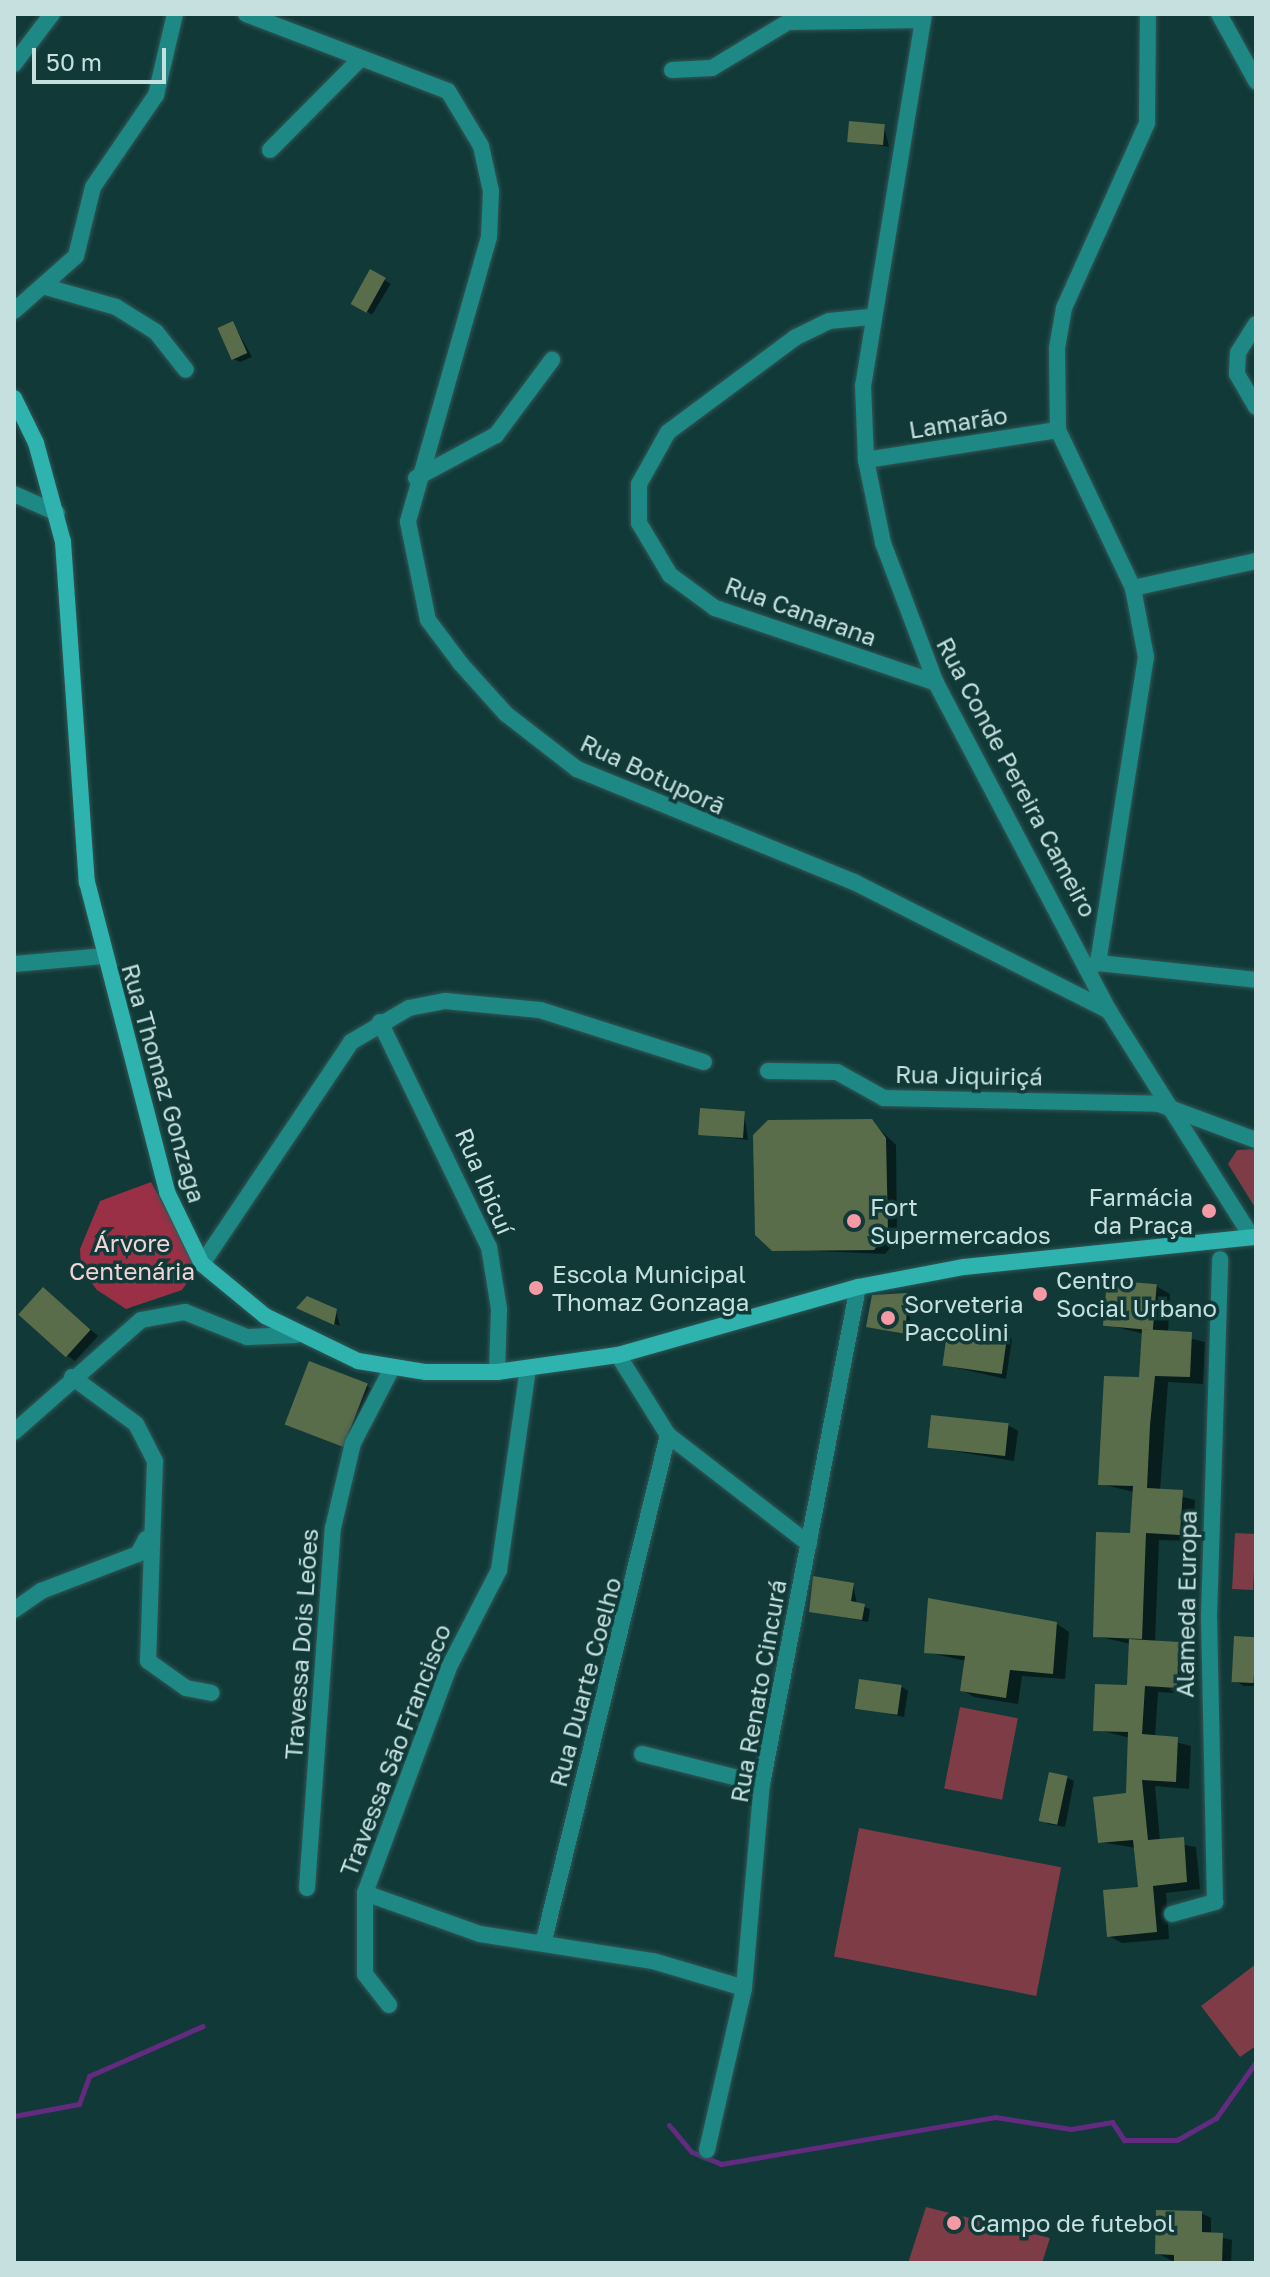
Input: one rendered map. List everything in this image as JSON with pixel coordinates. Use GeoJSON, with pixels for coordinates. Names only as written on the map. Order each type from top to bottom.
{"type":"FeatureCollection","features":[{"type":"Feature","properties":{"kind":"main road","name":"Rua Thomaz Gonzaga"},"geometry":{"type":"LineString","coordinates":[[14,398],[57,513],[71,587],[84,855],[103,956],[167,1192],[202,1264],[296,1335],[392,1368],[497,1372],[528,1369],[618,1355],[858,1287],[1061,1254],[1254,1237]]}},
{"type":"Feature","properties":{"kind":"street"},"geometry":{"type":"LineString","coordinates":[[14,64],[52,14]]}},
{"type":"Feature","properties":{"kind":"street"},"geometry":{"type":"LineString","coordinates":[[14,311],[46,287],[76,256],[93,187],[156,95],[175,14]]}},
{"type":"Feature","properties":{"kind":"street"},"geometry":{"type":"LineString","coordinates":[[1148,14],[1147,123],[1064,308],[1058,430],[1133,588],[1146,657],[1144,698],[1094,965],[1256,980]]}},
{"type":"Feature","properties":{"kind":"street"},"geometry":{"type":"LineString","coordinates":[[1219,14],[1256,81]]}},
{"type":"Feature","properties":{"kind":"street"},"geometry":{"type":"LineString","coordinates":[[255,15],[360,59],[270,150]]}},
{"type":"Feature","properties":{"kind":"street"},"geometry":{"type":"LineString","coordinates":[[672,70],[712,68],[788,18],[923,17]]}},
{"type":"Feature","properties":{"kind":"street","name":"Rua Conde Pereira Cameiro"},"geometry":{"type":"LineString","coordinates":[[923,17],[870,317],[866,460],[883,543],[936,683],[1094,965],[1109,1011],[1176,1109],[1254,1237]]}},
{"type":"Feature","properties":{"kind":"street","name":"Rua Botuporã"},"geometry":{"type":"LineString","coordinates":[[360,59],[438,85],[455,97],[481,146],[492,217],[416,478],[408,522],[428,620],[532,737],[618,789],[854,882],[1109,1011]]}},
{"type":"Feature","properties":{"kind":"street"},"geometry":{"type":"LineString","coordinates":[[46,287],[116,307],[156,332],[186,370]]}},
{"type":"Feature","properties":{"kind":"street","name":"Rua Canarana"},"geometry":{"type":"LineString","coordinates":[[870,317],[812,327],[668,432],[639,484],[639,523],[670,575],[715,608],[936,683]]}},
{"type":"Feature","properties":{"kind":"street"},"geometry":{"type":"LineString","coordinates":[[1256,324],[1238,353],[1237,374],[1256,407]]}},
{"type":"Feature","properties":{"kind":"street"},"geometry":{"type":"LineString","coordinates":[[416,478],[496,435],[552,360]]}},
{"type":"Feature","properties":{"kind":"street","name":"Lamarão"},"geometry":{"type":"LineString","coordinates":[[866,460],[1058,430]]}},
{"type":"Feature","properties":{"kind":"street"},"geometry":{"type":"LineString","coordinates":[[14,494],[57,513]]}},
{"type":"Feature","properties":{"kind":"street"},"geometry":{"type":"LineString","coordinates":[[1133,588],[1256,561]]}},
{"type":"Feature","properties":{"kind":"street"},"geometry":{"type":"LineString","coordinates":[[14,964],[103,956]]}},
{"type":"Feature","properties":{"kind":"street"},"geometry":{"type":"LineString","coordinates":[[202,1264],[351,1042],[380,1022],[433,1003],[484,1002],[573,1017],[704,1062]]}},
{"type":"Feature","properties":{"kind":"street","name":"Rua Ibicuí"},"geometry":{"type":"LineString","coordinates":[[380,1022],[489,1247],[499,1309],[497,1372]]}},
{"type":"Feature","properties":{"kind":"street","name":"Rua Jiquiriçá"},"geometry":{"type":"LineString","coordinates":[[768,1071],[837,1072],[884,1098],[1176,1109],[1256,1140]]}},
{"type":"Feature","properties":{"kind":"street","name":"Alameda Europa"},"geometry":{"type":"LineString","coordinates":[[1172,1914],[1215,1902],[1209,1616],[1220,1259]]}},
{"type":"Feature","properties":{"kind":"street","name":"Rua Renato Cincurá"},"geometry":{"type":"LineString","coordinates":[[707,2150],[744,1988],[762,1784],[858,1287]]}},
{"type":"Feature","properties":{"kind":"street"},"geometry":{"type":"LineString","coordinates":[[15,1430],[127,1329],[173,1311],[247,1337],[296,1335]]}},
{"type":"Feature","properties":{"kind":"street"},"geometry":{"type":"LineString","coordinates":[[618,1355],[668,1435],[809,1544]]}},
{"type":"Feature","properties":{"kind":"street","name":"Travessa Dois Leões"},"geometry":{"type":"LineString","coordinates":[[307,1888],[333,1528],[353,1443],[392,1368]]}},
{"type":"Feature","properties":{"kind":"street","name":"Travessa São Francisco"},"geometry":{"type":"LineString","coordinates":[[389,2005],[365,1974],[365,1893],[449,1667],[499,1570],[528,1369]]}},
{"type":"Feature","properties":{"kind":"street"},"geometry":{"type":"LineString","coordinates":[[72,1377],[149,1441],[156,1477],[147,1537],[148,1661],[186,1688],[212,1693]]}},
{"type":"Feature","properties":{"kind":"street","name":"Rua Duarte Coelho"},"geometry":{"type":"LineString","coordinates":[[544,1940],[668,1435]]}},
{"type":"Feature","properties":{"kind":"street"},"geometry":{"type":"LineString","coordinates":[[14,1610],[41,1591],[138,1554],[147,1537]]}},
{"type":"Feature","properties":{"kind":"street"},"geometry":{"type":"LineString","coordinates":[[642,1754],[762,1784]]}},
{"type":"Feature","properties":{"kind":"street"},"geometry":{"type":"LineString","coordinates":[[365,1893],[480,1934],[544,1940],[744,1988]]}},
{"type":"Feature","properties":{"kind":"shaded area"},"geometry":{"type":"Polygon","coordinates":[[[1256,1149],[1256,1209],[1228,1164],[1237,1150],[1256,1149]]]}},
{"type":"Feature","properties":{"kind":"shaded area"},"geometry":{"type":"Polygon","coordinates":[[[1235,1533],[1256,1534],[1253,1590],[1232,1589],[1235,1533]]]}},
{"type":"Feature","properties":{"kind":"shaded area"},"geometry":{"type":"Polygon","coordinates":[[[960,1707],[1018,1718],[1002,1800],[944,1788],[960,1707]]]}},
{"type":"Feature","properties":{"kind":"shaded area"},"geometry":{"type":"Polygon","coordinates":[[[859,1828],[1061,1867],[1036,1996],[834,1957],[859,1828]]]}},
{"type":"Feature","properties":{"kind":"shaded area"},"geometry":{"type":"Polygon","coordinates":[[[1256,1964],[1256,2046],[1240,2057],[1201,2006],[1256,1964]]]}},
{"type":"Feature","properties":{"kind":"shaded area","name":"Campo de futebol"},"geometry":{"type":"Polygon","coordinates":[[[926,2207],[1050,2238],[1042,2263],[908,2263],[926,2207]]]}},
{"type":"Feature","properties":{"kind":"green space","name":"Árvore Centenária"},"geometry":{"type":"Polygon","coordinates":[[[151,1182],[198,1267],[182,1290],[126,1309],[97,1290],[81,1270],[80,1249],[100,1201],[151,1182]]]}},
{"type":"Feature","properties":{"kind":"building"},"geometry":{"type":"Polygon","coordinates":[[[849,121],[885,124],[883,145],[847,142],[849,121]]]}},
{"type":"Feature","properties":{"kind":"building"},"geometry":{"type":"Polygon","coordinates":[[[370,269],[386,278],[366,313],[351,304],[370,269]]]}},
{"type":"Feature","properties":{"kind":"building"},"geometry":{"type":"Polygon","coordinates":[[[233,321],[247,353],[232,360],[217,328],[233,321]]]}},
{"type":"Feature","properties":{"kind":"building"},"geometry":{"type":"Polygon","coordinates":[[[700,1108],[745,1111],[743,1138],[698,1135],[700,1108]]]}},
{"type":"Feature","properties":{"kind":"building"},"geometry":{"type":"Polygon","coordinates":[[[872,1119],[886,1138],[888,1233],[874,1250],[772,1251],[755,1235],[753,1135],[768,1120],[872,1119]]]}},
{"type":"Feature","properties":{"kind":"building"},"geometry":{"type":"Polygon","coordinates":[[[1107,1280],[1157,1284],[1153,1330],[1103,1326],[1107,1280]]]}},
{"type":"Feature","properties":{"kind":"building"},"geometry":{"type":"Polygon","coordinates":[[[43,1287],[91,1330],[66,1357],[18,1314],[43,1287]]]}},
{"type":"Feature","properties":{"kind":"building","name":"Sorveteria Paccolini"},"geometry":{"type":"Polygon","coordinates":[[[907,1293],[906,1334],[866,1327],[872,1295],[907,1293]]]}},
{"type":"Feature","properties":{"kind":"building"},"geometry":{"type":"Polygon","coordinates":[[[307,1296],[337,1309],[334,1325],[296,1308],[307,1296]]]}},
{"type":"Feature","properties":{"kind":"building"},"geometry":{"type":"Polygon","coordinates":[[[948,1326],[1007,1334],[1002,1374],[942,1366],[948,1326]]]}},
{"type":"Feature","properties":{"kind":"building"},"geometry":{"type":"Polygon","coordinates":[[[1142,1329],[1192,1332],[1190,1377],[1155,1376],[1150,1425],[1147,1488],[1183,1490],[1180,1535],[1146,1533],[1142,1639],[1093,1637],[1096,1532],[1130,1533],[1133,1486],[1098,1485],[1104,1376],[1139,1377],[1142,1329]]]}},
{"type":"Feature","properties":{"kind":"building"},"geometry":{"type":"Polygon","coordinates":[[[309,1361],[368,1384],[343,1447],[285,1424],[309,1361]]]}},
{"type":"Feature","properties":{"kind":"building"},"geometry":{"type":"Polygon","coordinates":[[[931,1415],[1009,1423],[1005,1456],[928,1448],[931,1415]]]}},
{"type":"Feature","properties":{"kind":"building"},"geometry":{"type":"Polygon","coordinates":[[[813,1576],[854,1583],[851,1601],[865,1604],[862,1620],[809,1612],[813,1576]]]}},
{"type":"Feature","properties":{"kind":"building"},"geometry":{"type":"Polygon","coordinates":[[[928,1598],[1057,1622],[1053,1674],[1010,1670],[1006,1698],[960,1691],[965,1656],[924,1653],[928,1598]]]}},
{"type":"Feature","properties":{"kind":"building"},"geometry":{"type":"Polygon","coordinates":[[[1234,1636],[1256,1637],[1254,1683],[1232,1682],[1234,1636]]]}},
{"type":"Feature","properties":{"kind":"building"},"geometry":{"type":"Polygon","coordinates":[[[1129,1639],[1179,1642],[1177,1688],[1145,1686],[1142,1734],[1178,1737],[1176,1782],[1142,1780],[1148,1840],[1184,1837],[1187,1882],[1153,1886],[1157,1932],[1107,1937],[1103,1890],[1138,1887],[1133,1840],[1098,1843],[1093,1797],[1126,1793],[1128,1732],[1093,1731],[1095,1684],[1127,1685],[1129,1639]]]}},
{"type":"Feature","properties":{"kind":"building"},"geometry":{"type":"Polygon","coordinates":[[[859,1679],[902,1685],[897,1715],[855,1709],[859,1679]]]}},
{"type":"Feature","properties":{"kind":"building"},"geometry":{"type":"Polygon","coordinates":[[[1049,1772],[1068,1776],[1057,1825],[1039,1821],[1049,1772]]]}},
{"type":"Feature","properties":{"kind":"building"},"geometry":{"type":"Polygon","coordinates":[[[1156,2210],[1202,2211],[1202,2232],[1223,2233],[1222,2263],[1174,2263],[1174,2255],[1155,2254],[1156,2210]]]}},
{"type":"Feature","properties":{"kind":"waterway"},"geometry":{"type":"LineString","coordinates":[[14,2116],[79,2104],[89,2076],[203,2026]]}},
{"type":"Feature","properties":{"kind":"waterway"},"geometry":{"type":"LineString","coordinates":[[669,2125],[692,2152],[721,2164],[995,2117],[1071,2129],[1112,2122],[1124,2140],[1177,2140],[1216,2118],[1256,2062]]}},
{"type":"Feature","properties":{"kind":"place","name":"Farmácia da Praça"},"geometry":{"type":"Point","coordinates":[1209,1211]}},
{"type":"Feature","properties":{"kind":"place","name":"Fort Supermercados"},"geometry":{"type":"Point","coordinates":[854,1221]}},
{"type":"Feature","properties":{"kind":"place","name":"Escola Municipal Thomaz Gonzaga"},"geometry":{"type":"Point","coordinates":[536,1288]}},
{"type":"Feature","properties":{"kind":"place","name":"Centro Social Urbano"},"geometry":{"type":"Point","coordinates":[1040,1294]}},
{"type":"Feature","properties":{"kind":"place","name":"Sorveteria Paccolini"},"geometry":{"type":"Point","coordinates":[888,1318]}},
{"type":"Feature","properties":{"kind":"place","name":"Campo de futebol"},"geometry":{"type":"Point","coordinates":[954,2223]}}]}
